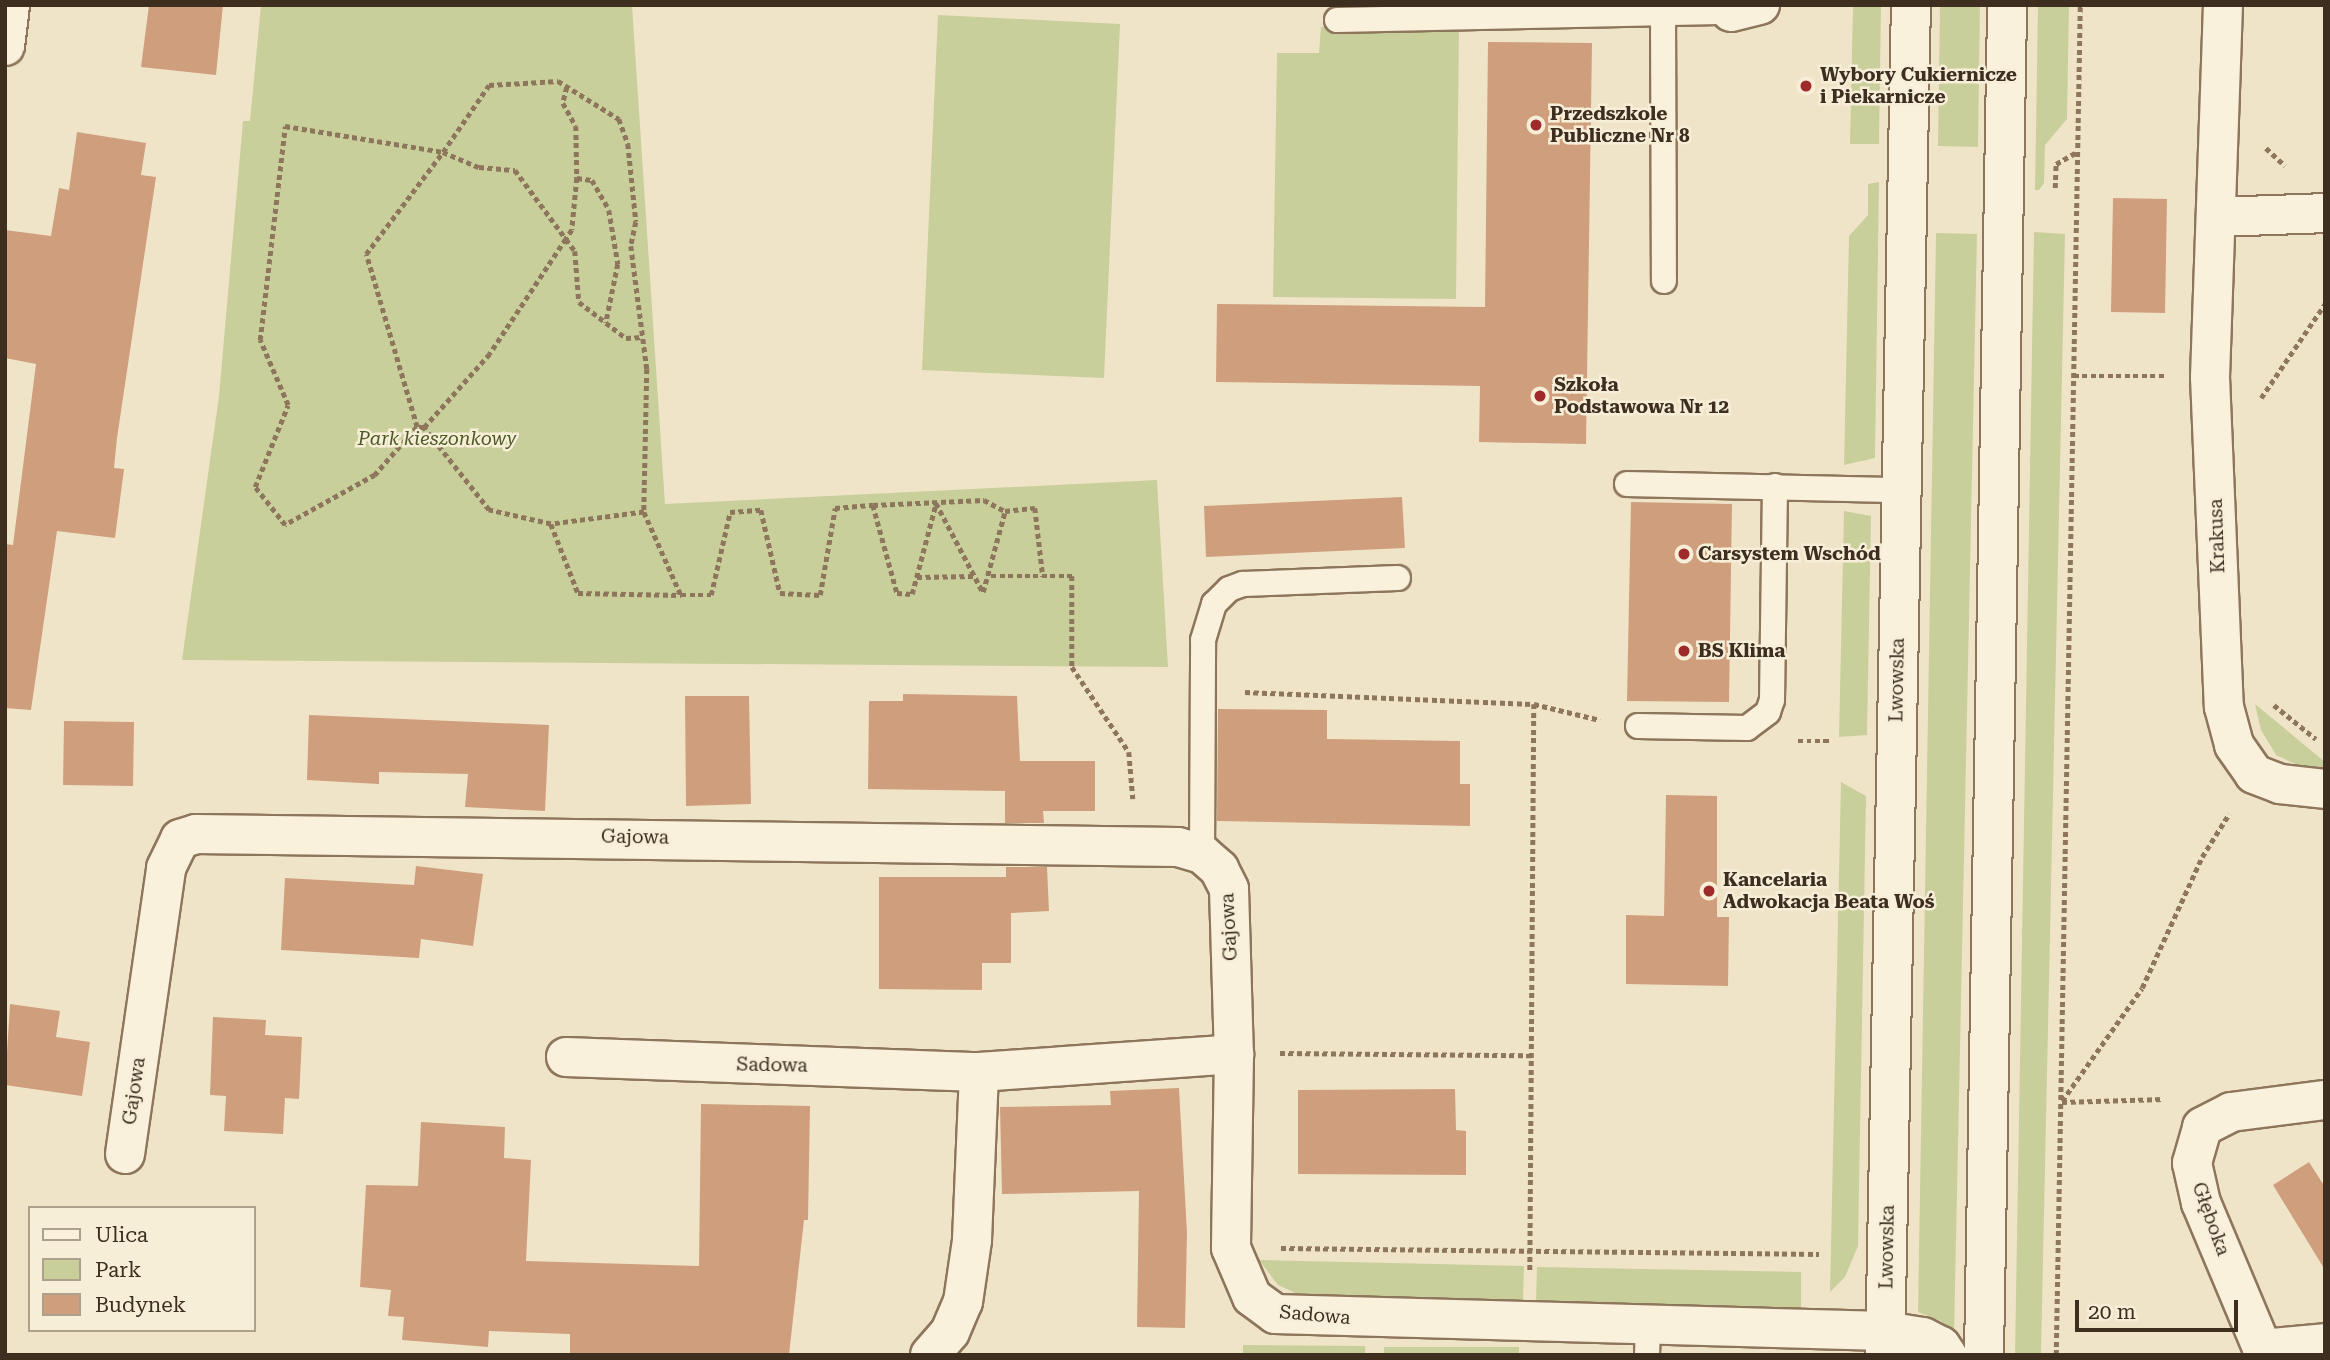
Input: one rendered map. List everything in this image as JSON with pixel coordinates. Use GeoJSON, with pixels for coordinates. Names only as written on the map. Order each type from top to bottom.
{"type":"FeatureCollection","features":[{"type":"Feature","properties":{"kind":"street"},"geometry":{"type":"LineString","coordinates":[[5,46],[10,5]]}},
{"type":"Feature","properties":{"kind":"street","name":"Lwowska"},"geometry":{"type":"LineString","coordinates":[[1885,1343],[1911,5]]}},
{"type":"Feature","properties":{"kind":"street"},"geometry":{"type":"LineString","coordinates":[[1984,1355],[2007,5]]}},
{"type":"Feature","properties":{"kind":"street","name":"Krakusa"},"geometry":{"type":"LineString","coordinates":[[2223,5],[2218,218],[2210,377],[2224,707],[2234,745],[2254,774]]}},
{"type":"Feature","properties":{"kind":"street"},"geometry":{"type":"LineString","coordinates":[[2218,218],[2325,213]]}},
{"type":"Feature","properties":{"kind":"street"},"geometry":{"type":"LineString","coordinates":[[2254,774],[2280,784],[2325,789]]}},
{"type":"Feature","properties":{"kind":"street","name":"Gajowa"},"geometry":{"type":"LineString","coordinates":[[125,1154],[166,868],[171,849],[188,836],[212,833],[634,837],[1178,847],[1202,855],[1219,869],[1229,889],[1234,1054]]}},
{"type":"Feature","properties":{"kind":"street","name":"Sadowa"},"geometry":{"type":"LineString","coordinates":[[566,1056],[979,1072],[1234,1054],[1231,1248],[1252,1297],[1275,1314],[1648,1340],[1885,1343],[1923,1337],[1941,1346],[1947,1355]]}},
{"type":"Feature","properties":{"kind":"street"},"geometry":{"type":"LineString","coordinates":[[930,1355],[950,1332],[963,1303],[972,1240],[979,1072]]}},
{"type":"Feature","properties":{"kind":"street"},"geometry":{"type":"LineString","coordinates":[[2202,1127],[2231,1112],[2325,1100]]}},
{"type":"Feature","properties":{"kind":"street","name":"Głęboka"},"geometry":{"type":"LineString","coordinates":[[2202,1127],[2192,1163],[2201,1203],[2264,1352],[2325,1343]]}},
{"type":"Feature","properties":{"kind":"lane"},"geometry":{"type":"LineString","coordinates":[[1338,20],[1663,13],[1746,8]]}},
{"type":"Feature","properties":{"kind":"lane"},"geometry":{"type":"LineString","coordinates":[[1663,13],[1664,281]]}},
{"type":"Feature","properties":{"kind":"lane"},"geometry":{"type":"LineString","coordinates":[[1627,484],[1901,490]]}},
{"type":"Feature","properties":{"kind":"lane"},"geometry":{"type":"LineString","coordinates":[[1638,726],[1747,728],[1768,712],[1772,700],[1775,486]]}},
{"type":"Feature","properties":{"kind":"lane"},"geometry":{"type":"LineString","coordinates":[[1202,855],[1202,690],[1206,620],[1229,589],[1243,584],[1398,578]]}},
{"type":"Feature","properties":{"kind":"path"},"geometry":{"type":"LineString","coordinates":[[2056,1355],[2080,5]]}},
{"type":"Feature","properties":{"kind":"path"},"geometry":{"type":"LineString","coordinates":[[417,428],[366,254],[443,152],[489,85],[558,81],[619,119],[628,144],[636,222],[631,246],[644,337],[644,512],[681,594]]}},
{"type":"Feature","properties":{"kind":"path"},"geometry":{"type":"LineString","coordinates":[[567,88],[563,103],[576,125],[577,178],[572,230],[566,239],[491,354],[424,428],[417,428],[375,475],[285,525],[255,486],[288,405],[260,340],[285,126],[443,152],[479,167],[515,170],[566,239],[575,251],[579,302],[626,338],[644,337]]}},
{"type":"Feature","properties":{"kind":"path"},"geometry":{"type":"LineString","coordinates":[[2261,137],[2268,150],[2290,169]]}},
{"type":"Feature","properties":{"kind":"path"},"geometry":{"type":"LineString","coordinates":[[2056,183],[2056,164],[2077,152]]}},
{"type":"Feature","properties":{"kind":"path"},"geometry":{"type":"LineString","coordinates":[[577,178],[592,180],[609,210],[618,264],[606,323]]}},
{"type":"Feature","properties":{"kind":"path"},"geometry":{"type":"LineString","coordinates":[[2256,406],[2325,304]]}},
{"type":"Feature","properties":{"kind":"path"},"geometry":{"type":"LineString","coordinates":[[2074,376],[2210,377]]}},
{"type":"Feature","properties":{"kind":"path"},"geometry":{"type":"LineString","coordinates":[[424,428],[489,510],[551,524],[644,512]]}},
{"type":"Feature","properties":{"kind":"path"},"geometry":{"type":"LineString","coordinates":[[551,524],[578,593],[711,595],[730,512],[761,510],[780,593],[820,595],[835,508],[984,500],[1005,512],[1035,508],[1043,577]]}},
{"type":"Feature","properties":{"kind":"path"},"geometry":{"type":"LineString","coordinates":[[873,505],[897,593],[912,594],[936,503]]}},
{"type":"Feature","properties":{"kind":"path"},"geometry":{"type":"LineString","coordinates":[[936,503],[983,592],[991,576],[1005,512]]}},
{"type":"Feature","properties":{"kind":"path"},"geometry":{"type":"LineString","coordinates":[[917,577],[974,576]]}},
{"type":"Feature","properties":{"kind":"path"},"geometry":{"type":"LineString","coordinates":[[991,576],[1072,576],[1072,667],[1129,752],[1137,846]]}},
{"type":"Feature","properties":{"kind":"path"},"geometry":{"type":"LineString","coordinates":[[1202,690],[1534,704],[1564,714]]}},
{"type":"Feature","properties":{"kind":"path"},"geometry":{"type":"LineString","coordinates":[[2263,697],[2325,746]]}},
{"type":"Feature","properties":{"kind":"path"},"geometry":{"type":"LineString","coordinates":[[1530,1278],[1534,704]]}},
{"type":"Feature","properties":{"kind":"path"},"geometry":{"type":"LineString","coordinates":[[2061,1102],[2142,988],[2202,857],[2254,774]]}},
{"type":"Feature","properties":{"kind":"path"},"geometry":{"type":"LineString","coordinates":[[1234,1054],[1533,1055]]}},
{"type":"Feature","properties":{"kind":"path"},"geometry":{"type":"LineString","coordinates":[[2061,1102],[2161,1096],[2202,1127]]}},
{"type":"Feature","properties":{"kind":"path"},"geometry":{"type":"LineString","coordinates":[[1231,1248],[1819,1254]]}},
{"type":"Feature","properties":{"kind":"green space","name":"Park kieszonkowy"},"geometry":{"type":"Polygon","coordinates":[[[261,5],[632,5],[665,504],[1157,480],[1168,667],[182,660],[219,396],[243,121],[250,121],[261,5]]]}},
{"type":"Feature","properties":{"kind":"green space"},"geometry":{"type":"Polygon","coordinates":[[[1853,5],[1881,5],[1879,144],[1850,144],[1853,5]]]}},
{"type":"Feature","properties":{"kind":"green space"},"geometry":{"type":"Polygon","coordinates":[[[1940,5],[1980,5],[1978,147],[1938,146],[1940,5]]]}},
{"type":"Feature","properties":{"kind":"green space"},"geometry":{"type":"Polygon","coordinates":[[[2038,5],[2069,5],[2067,119],[2045,145],[2044,183],[2039,190],[2035,190],[2038,5]]]}},
{"type":"Feature","properties":{"kind":"green space"},"geometry":{"type":"Polygon","coordinates":[[[938,15],[1120,24],[1104,378],[922,370],[938,15]]]}},
{"type":"Feature","properties":{"kind":"green space"},"geometry":{"type":"Polygon","coordinates":[[[1321,27],[1459,29],[1456,299],[1273,297],[1277,53],[1319,53],[1321,27]]]}},
{"type":"Feature","properties":{"kind":"green space"},"geometry":{"type":"Polygon","coordinates":[[[1879,182],[1875,458],[1844,465],[1849,236],[1868,215],[1868,184],[1879,182]]]}},
{"type":"Feature","properties":{"kind":"green space"},"geometry":{"type":"Polygon","coordinates":[[[2034,232],[2065,234],[2041,1355],[2015,1355],[2034,232]]]}},
{"type":"Feature","properties":{"kind":"green space"},"geometry":{"type":"Polygon","coordinates":[[[1936,233],[1977,234],[1954,1337],[1941,1321],[1918,1312],[1936,233]]]}},
{"type":"Feature","properties":{"kind":"green space"},"geometry":{"type":"Polygon","coordinates":[[[1844,511],[1871,516],[1867,735],[1839,737],[1844,511]]]}},
{"type":"Feature","properties":{"kind":"green space"},"geometry":{"type":"Polygon","coordinates":[[[2255,704],[2325,762],[2325,778],[2276,755],[2261,730],[2255,704]]]}},
{"type":"Feature","properties":{"kind":"green space"},"geometry":{"type":"Polygon","coordinates":[[[1841,782],[1866,796],[1858,1246],[1845,1277],[1830,1292],[1841,782]]]}},
{"type":"Feature","properties":{"kind":"green space"},"geometry":{"type":"Polygon","coordinates":[[[1259,1260],[1524,1266],[1523,1302],[1304,1297],[1278,1285],[1259,1260]]]}},
{"type":"Feature","properties":{"kind":"green space"},"geometry":{"type":"Polygon","coordinates":[[[1537,1267],[1801,1272],[1801,1308],[1536,1302],[1537,1267]]]}},
{"type":"Feature","properties":{"kind":"green space"},"geometry":{"type":"Polygon","coordinates":[[[1243,1345],[1365,1346],[1365,1355],[1243,1355],[1243,1345]]]}},
{"type":"Feature","properties":{"kind":"green space"},"geometry":{"type":"Polygon","coordinates":[[[1384,1347],[1519,1347],[1519,1355],[1384,1355],[1384,1347]]]}},
{"type":"Feature","properties":{"kind":"building"},"geometry":{"type":"Polygon","coordinates":[[[149,5],[223,5],[216,75],[141,67],[149,5]]]}},
{"type":"Feature","properties":{"kind":"building"},"geometry":{"type":"Polygon","coordinates":[[[1488,42],[1592,43],[1586,444],[1479,442],[1480,386],[1216,382],[1217,304],[1485,307],[1488,42]]]}},
{"type":"Feature","properties":{"kind":"building"},"geometry":{"type":"Polygon","coordinates":[[[77,132],[146,143],[141,175],[156,177],[117,438],[114,468],[124,469],[115,538],[57,531],[31,710],[5,708],[5,544],[13,545],[36,364],[5,358],[5,230],[51,236],[59,188],[69,190],[77,132]]]}},
{"type":"Feature","properties":{"kind":"building"},"geometry":{"type":"Polygon","coordinates":[[[2113,198],[2167,199],[2165,313],[2111,312],[2113,198]]]}},
{"type":"Feature","properties":{"kind":"building"},"geometry":{"type":"Polygon","coordinates":[[[1402,497],[1405,548],[1206,557],[1204,506],[1402,497]]]}},
{"type":"Feature","properties":{"kind":"building"},"geometry":{"type":"Polygon","coordinates":[[[1631,502],[1732,504],[1729,702],[1627,701],[1631,502]]]}},
{"type":"Feature","properties":{"kind":"building"},"geometry":{"type":"Polygon","coordinates":[[[903,694],[1017,696],[1020,761],[1095,761],[1095,811],[1043,811],[1044,823],[1005,823],[1005,791],[868,789],[869,701],[903,701],[903,694]]]}},
{"type":"Feature","properties":{"kind":"building"},"geometry":{"type":"Polygon","coordinates":[[[685,696],[749,696],[751,804],[686,806],[685,696]]]}},
{"type":"Feature","properties":{"kind":"building"},"geometry":{"type":"Polygon","coordinates":[[[1218,709],[1327,710],[1327,739],[1460,741],[1460,784],[1470,784],[1470,826],[1217,821],[1218,709]]]}},
{"type":"Feature","properties":{"kind":"building"},"geometry":{"type":"Polygon","coordinates":[[[309,715],[549,725],[545,811],[465,807],[468,774],[379,772],[379,784],[307,780],[309,715]]]}},
{"type":"Feature","properties":{"kind":"building"},"geometry":{"type":"Polygon","coordinates":[[[64,721],[134,722],[133,786],[63,785],[64,721]]]}},
{"type":"Feature","properties":{"kind":"building"},"geometry":{"type":"Polygon","coordinates":[[[1666,795],[1717,796],[1717,917],[1729,917],[1728,986],[1626,984],[1626,915],[1664,916],[1666,795]]]}},
{"type":"Feature","properties":{"kind":"building"},"geometry":{"type":"Polygon","coordinates":[[[416,866],[483,874],[473,946],[421,939],[419,958],[281,950],[285,878],[414,885],[416,866]]]}},
{"type":"Feature","properties":{"kind":"building"},"geometry":{"type":"Polygon","coordinates":[[[1006,867],[1047,867],[1049,911],[1011,913],[1011,963],[982,963],[982,990],[879,989],[879,877],[1006,877],[1006,867]]]}},
{"type":"Feature","properties":{"kind":"building"},"geometry":{"type":"Polygon","coordinates":[[[10,1004],[60,1011],[56,1037],[90,1042],[82,1096],[5,1085],[10,1004]]]}},
{"type":"Feature","properties":{"kind":"building"},"geometry":{"type":"Polygon","coordinates":[[[213,1017],[266,1020],[265,1035],[302,1037],[299,1099],[285,1098],[283,1134],[224,1131],[226,1096],[210,1095],[213,1017]]]}},
{"type":"Feature","properties":{"kind":"building"},"geometry":{"type":"Polygon","coordinates":[[[1179,1088],[1187,1233],[1185,1328],[1137,1327],[1139,1191],[1002,1194],[1000,1107],[1111,1105],[1110,1091],[1179,1088]]]}},
{"type":"Feature","properties":{"kind":"building"},"geometry":{"type":"Polygon","coordinates":[[[1455,1089],[1456,1130],[1466,1131],[1466,1175],[1298,1174],[1298,1090],[1455,1089]]]}},
{"type":"Feature","properties":{"kind":"building"},"geometry":{"type":"Polygon","coordinates":[[[701,1104],[810,1106],[808,1220],[804,1220],[789,1355],[570,1355],[570,1334],[489,1331],[488,1347],[402,1340],[404,1317],[388,1316],[391,1290],[360,1287],[366,1185],[418,1186],[421,1122],[505,1127],[504,1158],[531,1160],[526,1261],[699,1266],[701,1104]]]}},
{"type":"Feature","properties":{"kind":"building"},"geometry":{"type":"Polygon","coordinates":[[[2309,1162],[2325,1187],[2325,1270],[2273,1185],[2309,1162]]]}},
{"type":"Feature","properties":{"kind":"place","name":"Wybory Cukiernicze i Piekarnicze"},"geometry":{"type":"Point","coordinates":[1806,86]}},
{"type":"Feature","properties":{"kind":"place","name":"Przedszkole Publiczne Nr 8"},"geometry":{"type":"Point","coordinates":[1536,125]}},
{"type":"Feature","properties":{"kind":"place","name":"Szkoła Podstawowa Nr 12"},"geometry":{"type":"Point","coordinates":[1540,396]}},
{"type":"Feature","properties":{"kind":"place","name":"Carsystem Wschód"},"geometry":{"type":"Point","coordinates":[1684,554]}},
{"type":"Feature","properties":{"kind":"place","name":"BS Klima"},"geometry":{"type":"Point","coordinates":[1684,651]}},
{"type":"Feature","properties":{"kind":"place","name":"Kancelaria Adwokacja Beata Woś"},"geometry":{"type":"Point","coordinates":[1709,891]}}]}
